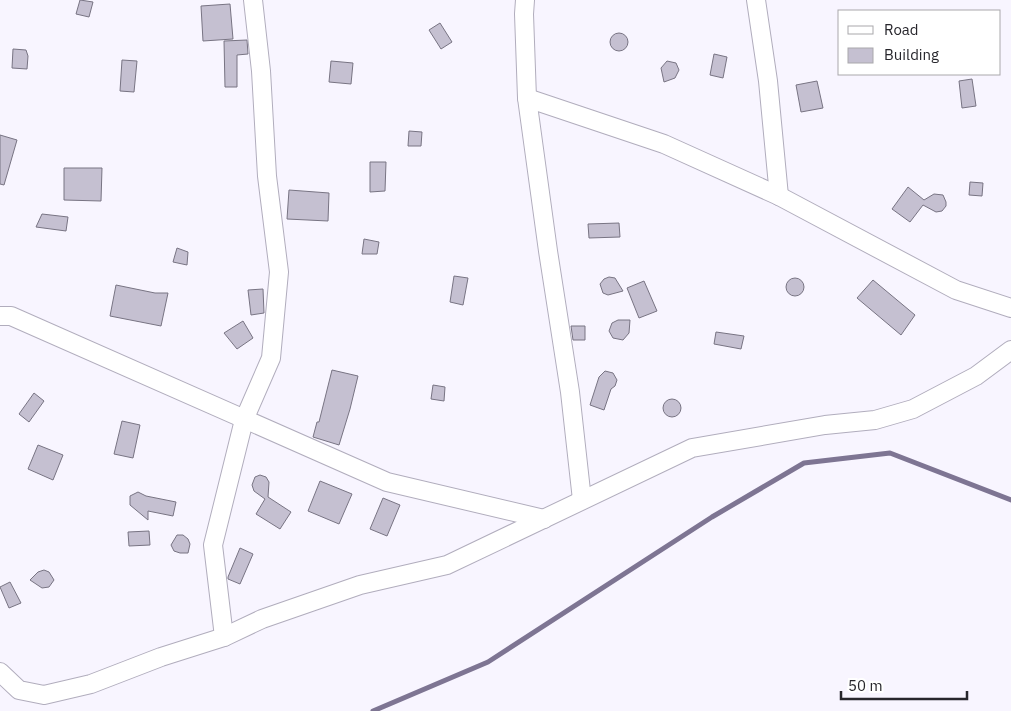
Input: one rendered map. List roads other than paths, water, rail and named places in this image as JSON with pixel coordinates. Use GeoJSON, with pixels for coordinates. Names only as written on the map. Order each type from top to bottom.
{"type":"FeatureCollection","features":[{"type":"Feature","properties":{"kind":"street"},"geometry":{"type":"LineString","coordinates":[[224,637],[212,545],[244,420],[271,358],[279,272],[267,176],[261,71],[253,0]]}},
{"type":"Feature","properties":{"kind":"street"},"geometry":{"type":"LineString","coordinates":[[525,0],[527,98],[570,392],[582,500]]}},
{"type":"Feature","properties":{"kind":"street"},"geometry":{"type":"LineString","coordinates":[[756,0],[768,80],[779,196]]}},
{"type":"Feature","properties":{"kind":"street"},"geometry":{"type":"LineString","coordinates":[[527,98],[664,144],[779,196],[956,290],[1011,308]]}},
{"type":"Feature","properties":{"kind":"street"},"geometry":{"type":"LineString","coordinates":[[0,316],[11,316],[387,482],[544,519]]}},
{"type":"Feature","properties":{"kind":"street"},"geometry":{"type":"LineString","coordinates":[[0,672],[19,690],[44,695],[90,684],[161,657],[224,637],[262,619],[360,585],[447,565],[692,448],[825,425],[875,420],[913,409],[976,376],[1011,350]]}},
{"type":"Feature","properties":{"kind":"waterway"},"geometry":{"type":"LineString","coordinates":[[373,711],[488,662],[712,517],[804,463],[890,453],[1011,500]]}}]}
